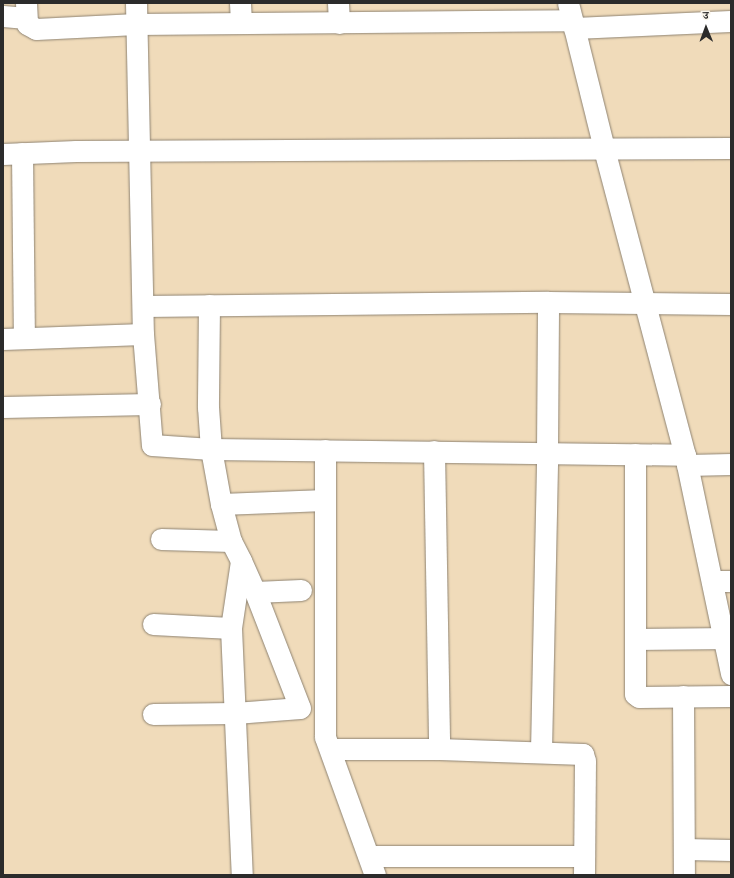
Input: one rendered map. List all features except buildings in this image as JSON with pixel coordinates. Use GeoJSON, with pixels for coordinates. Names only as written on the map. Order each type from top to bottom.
{"type":"FeatureCollection","features":[{"type":"Feature","properties":{"kind":"street"},"geometry":{"type":"LineString","coordinates":[[136,3],[143,334],[150,404],[150,440],[152,445],[211,449],[635,454],[731,464]]}},
{"type":"Feature","properties":{"kind":"street"},"geometry":{"type":"LineString","coordinates":[[240,3],[241,24]]}},
{"type":"Feature","properties":{"kind":"street"},"geometry":{"type":"LineString","coordinates":[[3,16],[26,10],[28,26],[36,29],[136,24],[241,24],[338,13],[445,12],[731,21]]}},
{"type":"Feature","properties":{"kind":"street"},"geometry":{"type":"LineString","coordinates":[[571,17],[604,149],[646,303],[686,460],[721,581],[731,674]]}},
{"type":"Feature","properties":{"kind":"street"},"geometry":{"type":"LineString","coordinates":[[24,338],[13,153],[731,148]]}},
{"type":"Feature","properties":{"kind":"street"},"geometry":{"type":"LineString","coordinates":[[143,306],[548,302],[731,304]]}},
{"type":"Feature","properties":{"kind":"street"},"geometry":{"type":"LineString","coordinates":[[541,751],[547,453],[548,302]]}},
{"type":"Feature","properties":{"kind":"street"},"geometry":{"type":"LineString","coordinates":[[153,714],[235,713],[299,709],[301,706],[255,592],[231,541],[221,504],[211,449],[208,407],[209,305]]}},
{"type":"Feature","properties":{"kind":"street"},"geometry":{"type":"LineString","coordinates":[[3,339],[143,334]]}},
{"type":"Feature","properties":{"kind":"street"},"geometry":{"type":"LineString","coordinates":[[3,407],[150,404]]}},
{"type":"Feature","properties":{"kind":"street"},"geometry":{"type":"LineString","coordinates":[[325,450],[325,737],[372,865],[584,866],[585,757],[576,752],[439,749],[330,749]]}},
{"type":"Feature","properties":{"kind":"street"},"geometry":{"type":"LineString","coordinates":[[434,451],[439,749]]}},
{"type":"Feature","properties":{"kind":"street"},"geometry":{"type":"LineString","coordinates":[[635,454],[636,696],[731,696]]}},
{"type":"Feature","properties":{"kind":"street"},"geometry":{"type":"LineString","coordinates":[[221,504],[325,500]]}},
{"type":"Feature","properties":{"kind":"street"},"geometry":{"type":"LineString","coordinates":[[161,539],[231,541]]}},
{"type":"Feature","properties":{"kind":"street"},"geometry":{"type":"LineString","coordinates":[[241,561],[231,628],[242,875]]}},
{"type":"Feature","properties":{"kind":"street"},"geometry":{"type":"LineString","coordinates":[[255,592],[301,590]]}},
{"type":"Feature","properties":{"kind":"street"},"geometry":{"type":"LineString","coordinates":[[153,624],[231,628]]}},
{"type":"Feature","properties":{"kind":"street"},"geometry":{"type":"LineString","coordinates":[[635,639],[727,638]]}},
{"type":"Feature","properties":{"kind":"street"},"geometry":{"type":"LineString","coordinates":[[683,696],[684,875]]}},
{"type":"Feature","properties":{"kind":"street"},"geometry":{"type":"LineString","coordinates":[[684,849],[731,850]]}}]}
